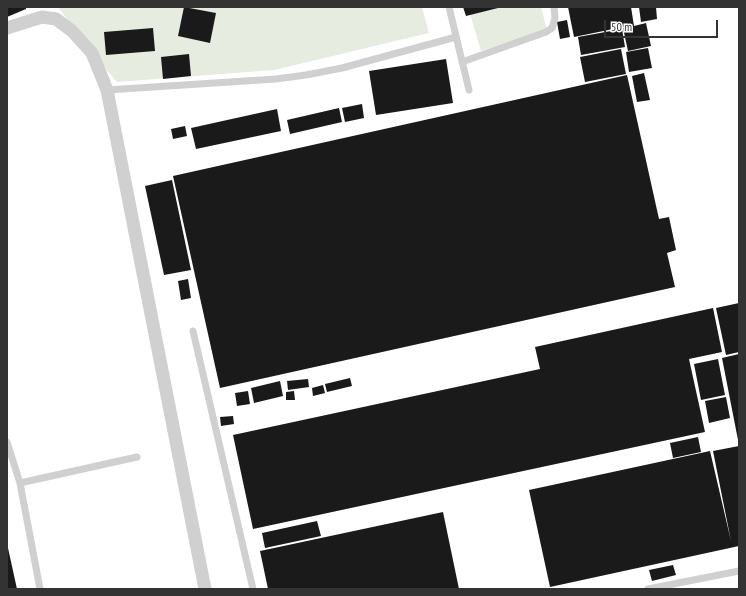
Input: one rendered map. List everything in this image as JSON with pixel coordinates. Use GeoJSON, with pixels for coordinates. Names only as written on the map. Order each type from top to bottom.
{"type":"FeatureCollection","features":[{"type":"Feature","properties":{"kind":"street"},"geometry":{"type":"LineString","coordinates":[[51,7],[56,20]]}},
{"type":"Feature","properties":{"kind":"street"},"geometry":{"type":"LineString","coordinates":[[7,28],[42,17],[56,20],[72,30],[92,53],[107,90],[205,589]]}},
{"type":"Feature","properties":{"kind":"lane"},"geometry":{"type":"LineString","coordinates":[[449,7],[469,90]]}},
{"type":"Feature","properties":{"kind":"lane"},"geometry":{"type":"LineString","coordinates":[[462,62],[546,32],[552,28],[555,18],[554,7]]}},
{"type":"Feature","properties":{"kind":"lane"},"geometry":{"type":"LineString","coordinates":[[107,90],[276,79],[306,75],[342,68],[456,37]]}},
{"type":"Feature","properties":{"kind":"lane"},"geometry":{"type":"LineString","coordinates":[[193,331],[253,589]]}},
{"type":"Feature","properties":{"kind":"lane"},"geometry":{"type":"LineString","coordinates":[[7,442],[20,483],[40,589]]}},
{"type":"Feature","properties":{"kind":"lane"},"geometry":{"type":"LineString","coordinates":[[20,483],[137,457]]}},
{"type":"Feature","properties":{"kind":"lane"},"geometry":{"type":"LineString","coordinates":[[648,589],[739,571]]}},
{"type":"Feature","properties":{"kind":"shaded area"},"geometry":{"type":"Polygon","coordinates":[[[58,7],[422,7],[429,33],[274,70],[117,82],[58,7]]]}},
{"type":"Feature","properties":{"kind":"shaded area"},"geometry":{"type":"Polygon","coordinates":[[[468,7],[541,7],[547,30],[481,51],[468,7]]]}},
{"type":"Feature","properties":{"kind":"building"},"geometry":{"type":"Polygon","coordinates":[[[7,7],[26,7],[26,9],[7,17],[7,7]]]}},
{"type":"Feature","properties":{"kind":"building"},"geometry":{"type":"Polygon","coordinates":[[[184,7],[216,13],[210,43],[178,36],[184,7]]]}},
{"type":"Feature","properties":{"kind":"building"},"geometry":{"type":"Polygon","coordinates":[[[463,7],[498,7],[498,8],[466,16],[463,7]]]}},
{"type":"Feature","properties":{"kind":"building"},"geometry":{"type":"Polygon","coordinates":[[[568,7],[631,7],[634,26],[646,23],[651,46],[628,51],[623,28],[628,26],[574,37],[568,7]]]}},
{"type":"Feature","properties":{"kind":"building"},"geometry":{"type":"Polygon","coordinates":[[[639,7],[656,7],[657,19],[641,22],[639,7]]]}},
{"type":"Feature","properties":{"kind":"building"},"geometry":{"type":"Polygon","coordinates":[[[567,20],[570,37],[560,39],[557,22],[567,20]]]}},
{"type":"Feature","properties":{"kind":"building"},"geometry":{"type":"Polygon","coordinates":[[[153,28],[155,51],[106,55],[104,32],[153,28]]]}},
{"type":"Feature","properties":{"kind":"building"},"geometry":{"type":"Polygon","coordinates":[[[622,29],[625,47],[581,55],[578,37],[622,29]]]}},
{"type":"Feature","properties":{"kind":"building"},"geometry":{"type":"Polygon","coordinates":[[[648,48],[652,68],[629,72],[626,52],[648,48]]]}},
{"type":"Feature","properties":{"kind":"building"},"geometry":{"type":"Polygon","coordinates":[[[621,49],[626,74],[585,82],[580,57],[621,49]]]}},
{"type":"Feature","properties":{"kind":"building"},"geometry":{"type":"Polygon","coordinates":[[[189,54],[191,76],[163,79],[161,57],[189,54]]]}},
{"type":"Feature","properties":{"kind":"building"},"geometry":{"type":"Polygon","coordinates":[[[446,59],[453,103],[376,115],[369,71],[446,59]]]}},
{"type":"Feature","properties":{"kind":"building"},"geometry":{"type":"Polygon","coordinates":[[[644,73],[650,100],[637,102],[632,76],[644,73]]]}},
{"type":"Feature","properties":{"kind":"building"},"geometry":{"type":"Polygon","coordinates":[[[627,75],[659,219],[669,217],[676,250],[667,253],[675,287],[220,388],[173,176],[627,75]]]}},
{"type":"Feature","properties":{"kind":"building"},"geometry":{"type":"Polygon","coordinates":[[[362,104],[364,118],[345,122],[342,108],[362,104]]]}},
{"type":"Feature","properties":{"kind":"building"},"geometry":{"type":"Polygon","coordinates":[[[339,108],[342,122],[290,134],[287,120],[339,108]]]}},
{"type":"Feature","properties":{"kind":"building"},"geometry":{"type":"Polygon","coordinates":[[[277,109],[281,131],[196,149],[191,128],[277,109]]]}},
{"type":"Feature","properties":{"kind":"building"},"geometry":{"type":"Polygon","coordinates":[[[185,126],[187,136],[173,139],[171,129],[185,126]]]}},
{"type":"Feature","properties":{"kind":"building"},"geometry":{"type":"Polygon","coordinates":[[[172,180],[191,270],[164,275],[145,186],[172,180]]]}},
{"type":"Feature","properties":{"kind":"building"},"geometry":{"type":"Polygon","coordinates":[[[188,279],[191,298],[181,300],[178,281],[188,279]]]}},
{"type":"Feature","properties":{"kind":"building"},"geometry":{"type":"Polygon","coordinates":[[[739,303],[739,352],[726,355],[716,308],[739,303]]]}},
{"type":"Feature","properties":{"kind":"building"},"geometry":{"type":"Polygon","coordinates":[[[713,308],[722,352],[689,359],[705,432],[253,529],[233,435],[540,369],[535,347],[713,308]]]}},
{"type":"Feature","properties":{"kind":"building"},"geometry":{"type":"Polygon","coordinates":[[[739,354],[739,440],[738,440],[722,358],[739,354]]]}},
{"type":"Feature","properties":{"kind":"building"},"geometry":{"type":"Polygon","coordinates":[[[718,359],[725,395],[701,400],[694,364],[718,359]]]}},
{"type":"Feature","properties":{"kind":"building"},"geometry":{"type":"Polygon","coordinates":[[[350,378],[352,386],[327,392],[325,384],[350,378]]]}},
{"type":"Feature","properties":{"kind":"building"},"geometry":{"type":"Polygon","coordinates":[[[308,379],[309,387],[288,390],[287,381],[308,379]]]}},
{"type":"Feature","properties":{"kind":"building"},"geometry":{"type":"Polygon","coordinates":[[[280,381],[283,396],[254,403],[251,388],[280,381]]]}},
{"type":"Feature","properties":{"kind":"building"},"geometry":{"type":"Polygon","coordinates":[[[323,385],[325,393],[313,396],[312,388],[323,385]]]}},
{"type":"Feature","properties":{"kind":"building"},"geometry":{"type":"Polygon","coordinates":[[[248,391],[250,404],[237,406],[235,393],[248,391]]]}},
{"type":"Feature","properties":{"kind":"building"},"geometry":{"type":"Polygon","coordinates":[[[294,391],[295,400],[286,400],[286,392],[294,391]]]}},
{"type":"Feature","properties":{"kind":"building"},"geometry":{"type":"Polygon","coordinates":[[[726,397],[730,418],[709,423],[705,401],[726,397]]]}},
{"type":"Feature","properties":{"kind":"building"},"geometry":{"type":"Polygon","coordinates":[[[233,416],[234,424],[221,426],[220,417],[233,416]]]}},
{"type":"Feature","properties":{"kind":"building"},"geometry":{"type":"Polygon","coordinates":[[[698,437],[701,452],[673,458],[670,443],[698,437]]]}},
{"type":"Feature","properties":{"kind":"building"},"geometry":{"type":"Polygon","coordinates":[[[739,446],[739,546],[550,587],[529,490],[710,451],[731,541],[713,451],[739,446]]]}},
{"type":"Feature","properties":{"kind":"building"},"geometry":{"type":"Polygon","coordinates":[[[443,512],[459,589],[268,589],[260,551],[443,512]]]}},
{"type":"Feature","properties":{"kind":"building"},"geometry":{"type":"Polygon","coordinates":[[[317,521],[321,536],[265,548],[262,533],[317,521]]]}},
{"type":"Feature","properties":{"kind":"building"},"geometry":{"type":"Polygon","coordinates":[[[8,548],[17,589],[7,589],[8,548]]]}},
{"type":"Feature","properties":{"kind":"building"},"geometry":{"type":"Polygon","coordinates":[[[673,565],[676,575],[652,581],[649,570],[673,565]]]}}]}
